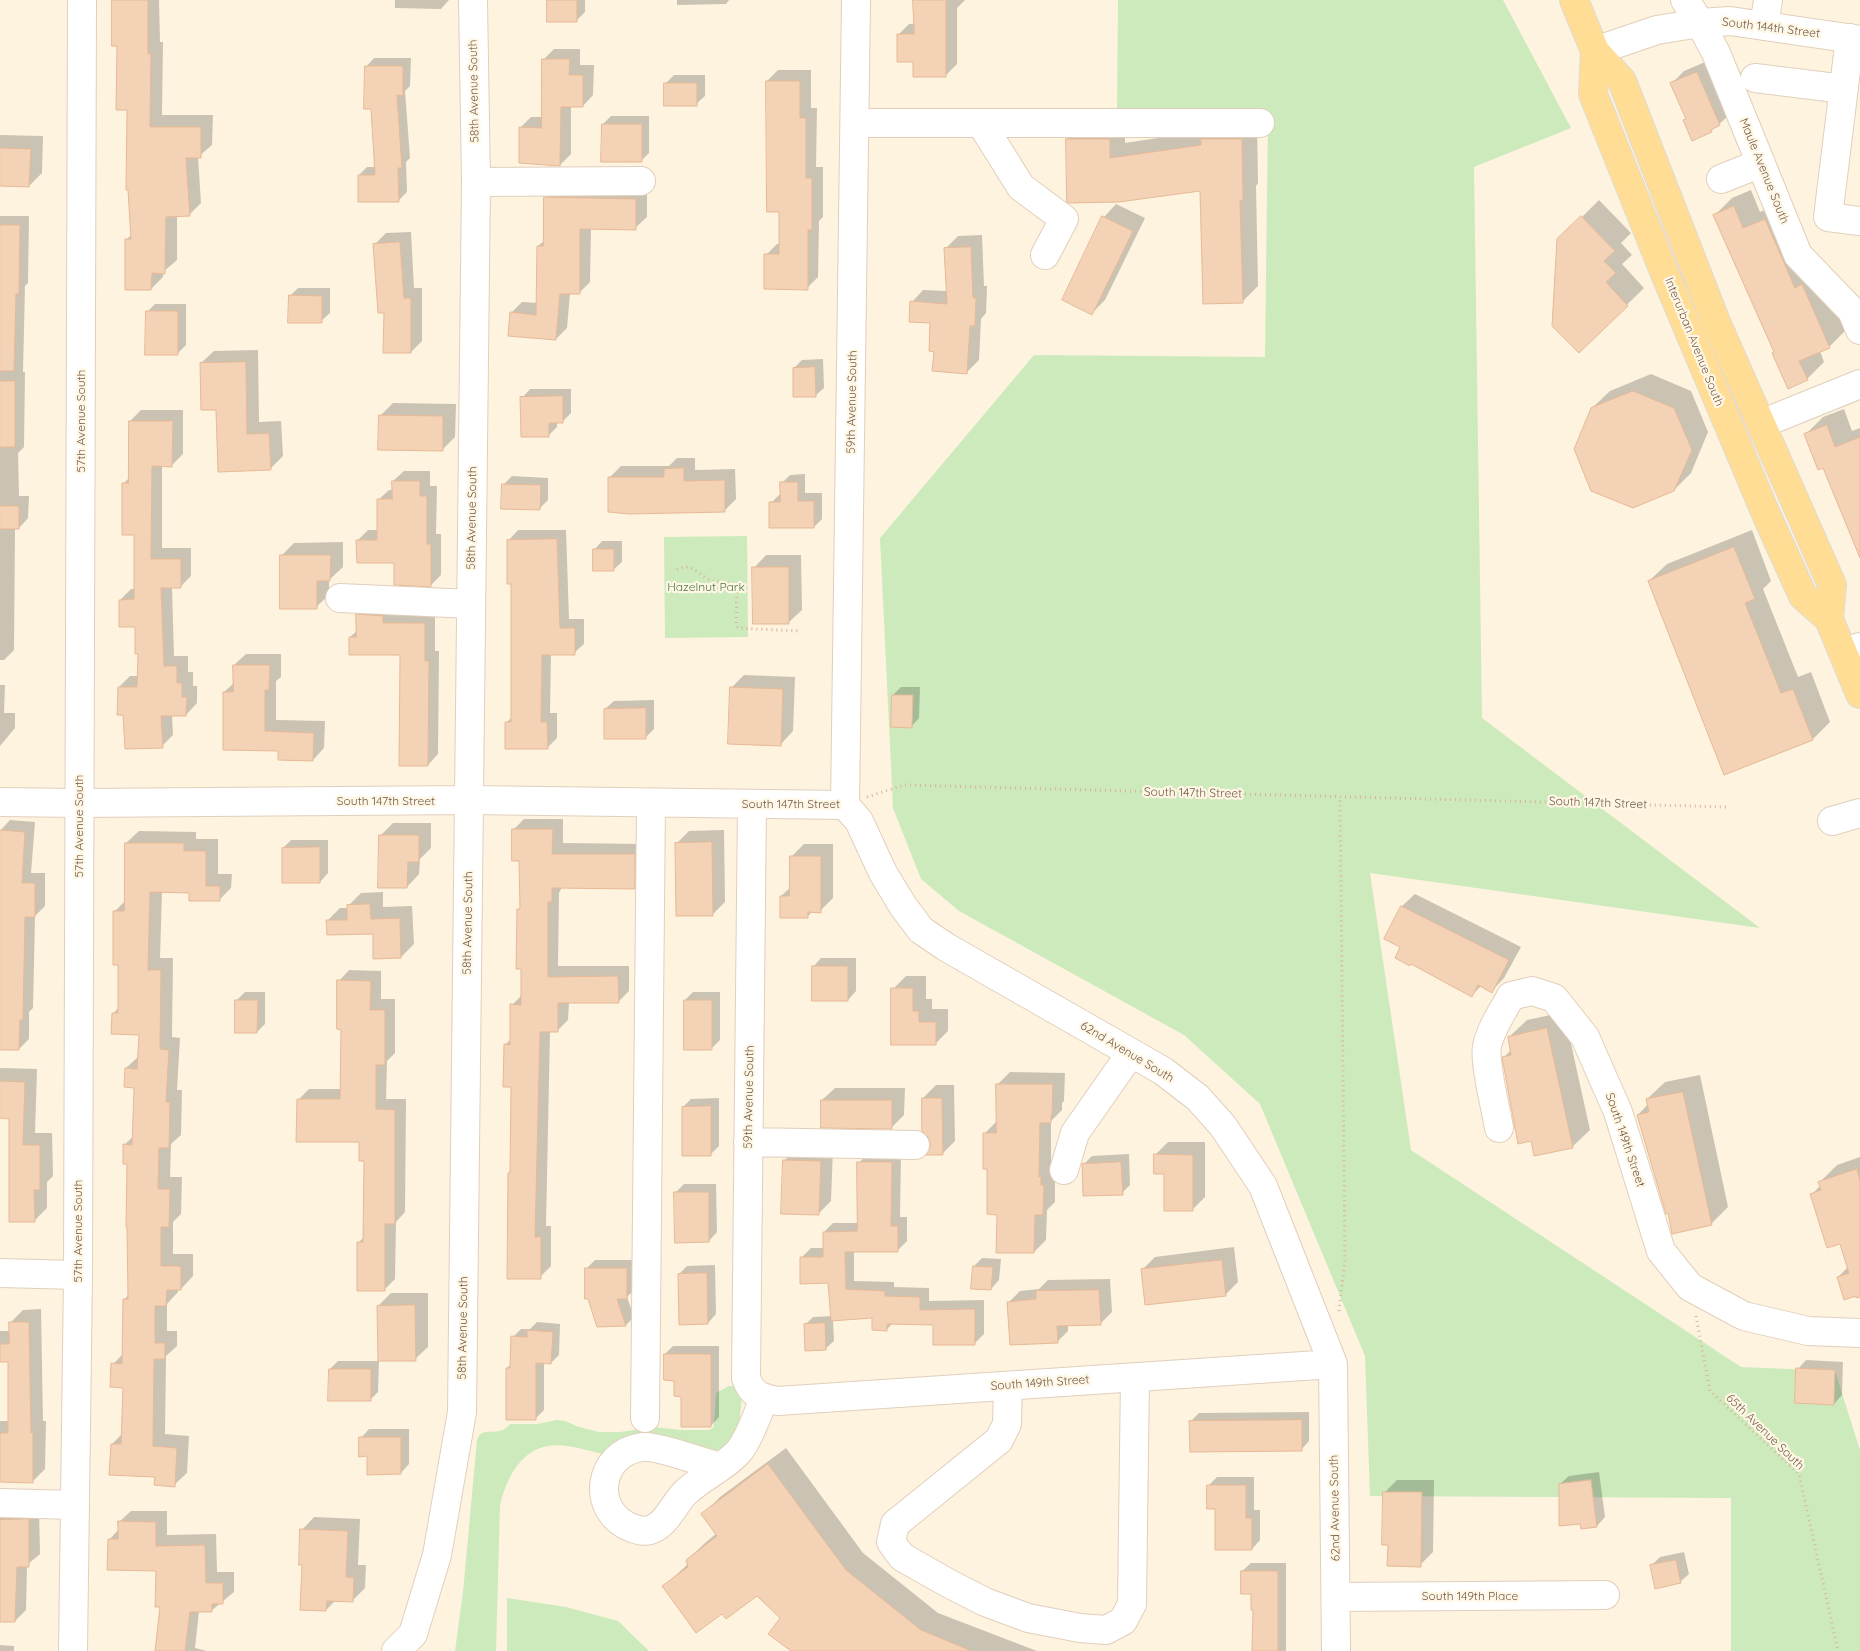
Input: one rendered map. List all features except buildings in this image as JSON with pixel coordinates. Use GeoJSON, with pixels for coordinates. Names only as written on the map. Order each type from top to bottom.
{"type":"FeatureCollection","features":[{"type":"Feature","properties":{"kind":"main road","name":"Interurban Avenue South"},"geometry":{"type":"LineString","coordinates":[[1574,0],[1595,51],[1622,81],[1692,264],[1832,585],[1829,619]]}},
{"type":"Feature","properties":{"kind":"main road","name":"Interurban Avenue South"},"geometry":{"type":"LineString","coordinates":[[1595,51],[1593,94],[1732,435],[1803,596],[1829,619],[1852,650],[1860,694]]}},
{"type":"Feature","properties":{"kind":"street","name":"57th Avenue South"},"geometry":{"type":"LineString","coordinates":[[73,1651],[78,1275],[82,0]]}},
{"type":"Feature","properties":{"kind":"street","name":"58th Avenue South"},"geometry":{"type":"LineString","coordinates":[[396,1651],[413,1634],[437,1555],[462,1412],[476,182],[473,0]]}},
{"type":"Feature","properties":{"kind":"street","name":"59th Avenue South"},"geometry":{"type":"LineString","coordinates":[[845,805],[856,0]]}},
{"type":"Feature","properties":{"kind":"street","name":"Maule Avenue South"},"geometry":{"type":"LineString","coordinates":[[1685,0],[1716,53],[1798,255],[1852,311],[1860,330]]}},
{"type":"Feature","properties":{"kind":"street","name":"South 144th Street"},"geometry":{"type":"LineString","coordinates":[[1595,51],[1657,30],[1700,23],[1730,22],[1766,13],[1855,39]]}},
{"type":"Feature","properties":{"kind":"street"},"geometry":{"type":"LineString","coordinates":[[1855,39],[1850,82],[1828,217],[1860,221]]}},
{"type":"Feature","properties":{"kind":"street"},"geometry":{"type":"LineString","coordinates":[[1755,78],[1850,82]]}},
{"type":"Feature","properties":{"kind":"street"},"geometry":{"type":"LineString","coordinates":[[855,123],[1260,123]]}},
{"type":"Feature","properties":{"kind":"street"},"geometry":{"type":"LineString","coordinates":[[981,123],[1020,187],[1064,219],[1045,255]]}},
{"type":"Feature","properties":{"kind":"street"},"geometry":{"type":"LineString","coordinates":[[1721,179],[1760,163]]}},
{"type":"Feature","properties":{"kind":"street"},"geometry":{"type":"LineString","coordinates":[[476,182],[641,180]]}},
{"type":"Feature","properties":{"kind":"street"},"geometry":{"type":"LineString","coordinates":[[1761,424],[1860,384]]}},
{"type":"Feature","properties":{"kind":"street"},"geometry":{"type":"LineString","coordinates":[[340,598],[471,604]]}},
{"type":"Feature","properties":{"kind":"street","name":"South 147th Street"},"geometry":{"type":"LineString","coordinates":[[0,802],[469,800],[845,805]]}},
{"type":"Feature","properties":{"kind":"street"},"geometry":{"type":"LineString","coordinates":[[645,1418],[651,803]]}},
{"type":"Feature","properties":{"kind":"street","name":"59th Avenue South"},"geometry":{"type":"LineString","coordinates":[[752,804],[746,1378],[757,1394]]}},
{"type":"Feature","properties":{"kind":"street","name":"62nd Avenue South"},"geometry":{"type":"LineString","coordinates":[[845,805],[859,821],[883,873],[921,930],[946,947],[1163,1071],[1198,1098],[1223,1126],[1263,1186],[1333,1364],[1336,1651]]}},
{"type":"Feature","properties":{"kind":"street"},"geometry":{"type":"LineString","coordinates":[[1832,821],[1860,813]]}},
{"type":"Feature","properties":{"kind":"street","name":"South 149th Street"},"geometry":{"type":"LineString","coordinates":[[1499,1128],[1488,1066],[1487,1046],[1495,1026],[1511,996],[1532,991],[1554,998],[1585,1038],[1618,1112],[1662,1251],[1690,1287],[1744,1316],[1808,1331],[1860,1333]]}},
{"type":"Feature","properties":{"kind":"street"},"geometry":{"type":"LineString","coordinates":[[1064,1170],[1075,1134],[1131,1053]]}},
{"type":"Feature","properties":{"kind":"street"},"geometry":{"type":"LineString","coordinates":[[748,1142],[915,1145]]}},
{"type":"Feature","properties":{"kind":"street"},"geometry":{"type":"LineString","coordinates":[[0,1273],[78,1275]]}},
{"type":"Feature","properties":{"kind":"street","name":"South 149th Street"},"geometry":{"type":"LineString","coordinates":[[757,1394],[778,1402],[1333,1364]]}},
{"type":"Feature","properties":{"kind":"street"},"geometry":{"type":"LineString","coordinates":[[1008,1386],[1007,1424],[999,1440],[895,1524],[891,1542],[902,1557],[948,1584],[985,1602],[1028,1618],[1080,1628],[1106,1630],[1122,1621],[1132,1604],[1135,1377]]}},
{"type":"Feature","properties":{"kind":"street"},"geometry":{"type":"LineString","coordinates":[[719,1467],[738,1452],[744,1443],[757,1394]]}},
{"type":"Feature","properties":{"kind":"street"},"geometry":{"type":"LineString","coordinates":[[0,1502],[75,1505]]}},
{"type":"Feature","properties":{"kind":"street","name":"South 149th Place"},"geometry":{"type":"LineString","coordinates":[[1336,1597],[1605,1595]]}},
{"type":"Feature","properties":{"kind":"path"},"geometry":{"type":"LineString","coordinates":[[677,570],[681,567],[688,567],[698,570],[710,580],[725,582],[735,586],[736,625],[738,628],[799,631]]}},
{"type":"Feature","properties":{"kind":"path","name":"South 147th Street"},"geometry":{"type":"LineString","coordinates":[[845,805],[904,785],[1728,807]]}},
{"type":"Feature","properties":{"kind":"path"},"geometry":{"type":"LineString","coordinates":[[1338,1317],[1345,1260],[1340,797]]}},
{"type":"Feature","properties":{"kind":"path","name":"65th Avenue South"},"geometry":{"type":"LineString","coordinates":[[1690,1287],[1710,1391],[1799,1474],[1838,1651]]}},
{"type":"Feature","properties":{"kind":"green space"},"geometry":{"type":"Polygon","coordinates":[[[1118,0],[1503,0],[1571,128],[1474,167],[1482,718],[1760,928],[1370,873],[1411,1150],[1741,1367],[1835,1371],[1860,1450],[1860,1651],[1731,1651],[1731,1498],[1370,1496],[1365,1356],[1260,1104],[1184,1035],[959,911],[921,879],[893,808],[880,538],[1034,355],[1265,357],[1268,115],[1117,113],[1118,0]]]}},
{"type":"Feature","properties":{"kind":"green space","name":"Hazelnut Park"},"geometry":{"type":"Polygon","coordinates":[[[747,536],[748,637],[665,638],[664,537],[747,536]]]}},
{"type":"Feature","properties":{"kind":"green space"},"geometry":{"type":"Polygon","coordinates":[[[729,1386],[736,1386],[742,1396],[739,1426],[735,1439],[725,1447],[717,1450],[608,1449],[602,1454],[556,1445],[546,1446],[526,1456],[511,1475],[500,1505],[496,1651],[455,1651],[479,1435],[487,1432],[501,1431],[510,1424],[537,1424],[557,1420],[599,1432],[620,1432],[654,1427],[709,1430],[713,1428],[714,1424],[716,1393],[729,1386]]]}},
{"type":"Feature","properties":{"kind":"green space"},"geometry":{"type":"Polygon","coordinates":[[[507,1598],[566,1607],[618,1621],[649,1651],[507,1651],[507,1598]]]}}]}
